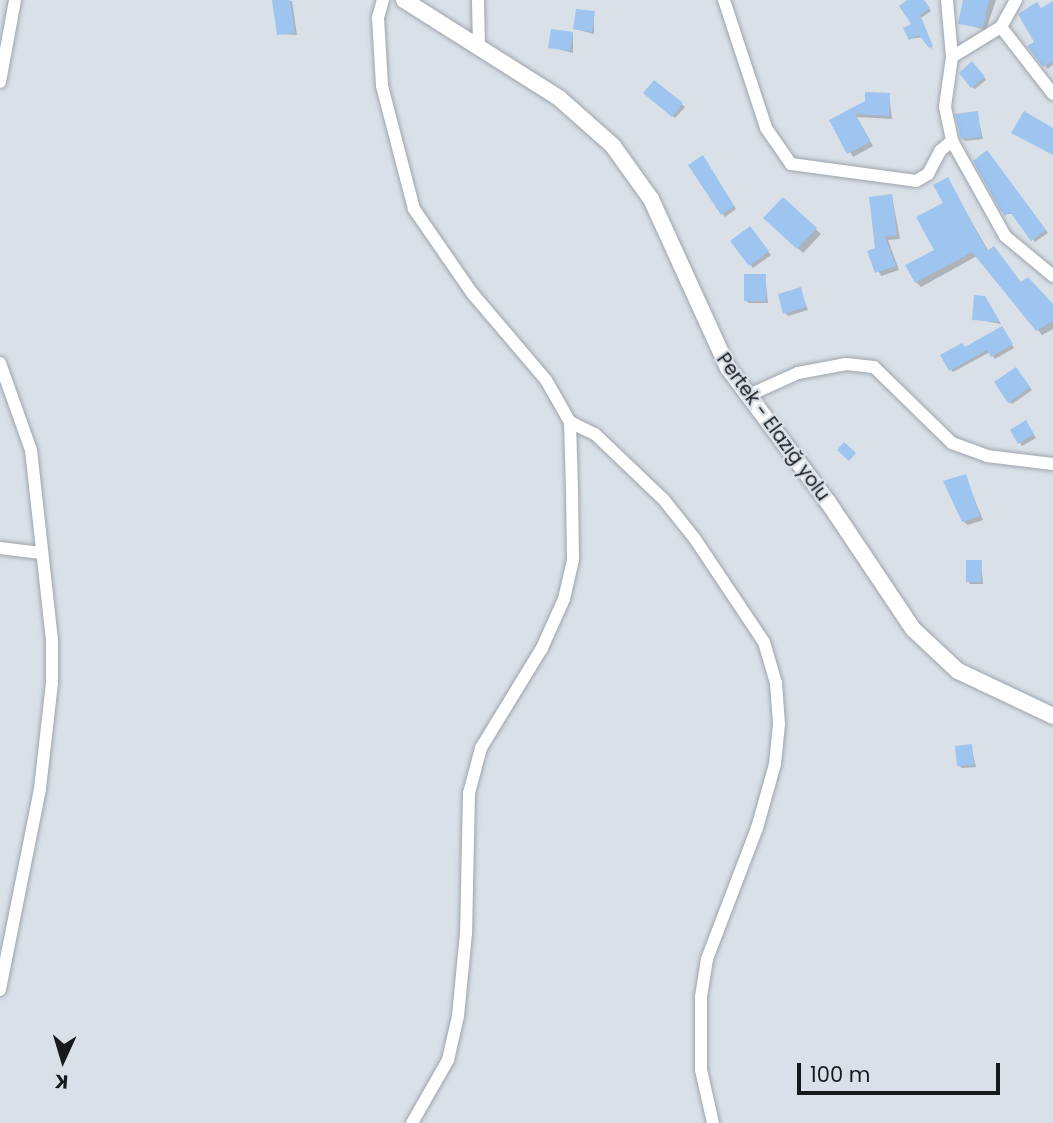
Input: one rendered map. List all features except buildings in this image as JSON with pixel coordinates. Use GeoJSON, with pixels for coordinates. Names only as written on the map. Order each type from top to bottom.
{"type":"FeatureCollection","features":[{"type":"Feature","properties":{"kind":"main road","name":"Pertek - Elazığ yolu"},"geometry":{"type":"LineString","coordinates":[[404,0],[584,118],[633,171],[667,230],[714,345],[747,396],[934,652],[986,687],[1053,716]]}},
{"type":"Feature","properties":{"kind":"street"},"geometry":{"type":"LineString","coordinates":[[0,82],[15,0]]}},
{"type":"Feature","properties":{"kind":"street"},"geometry":{"type":"LineString","coordinates":[[383,0],[378,18],[382,86],[414,209],[472,293],[546,380],[570,422],[573,560],[565,600],[542,649],[481,748],[469,793],[466,933],[458,1016],[448,1060],[411,1123]]}},
{"type":"Feature","properties":{"kind":"street"},"geometry":{"type":"LineString","coordinates":[[478,0],[479,47]]}},
{"type":"Feature","properties":{"kind":"street"},"geometry":{"type":"LineString","coordinates":[[724,0],[766,128],[791,164],[916,181],[928,174],[940,151],[952,141]]}},
{"type":"Feature","properties":{"kind":"street"},"geometry":{"type":"LineString","coordinates":[[947,0],[952,57],[945,107],[952,141],[1005,236],[1053,276]]}},
{"type":"Feature","properties":{"kind":"street"},"geometry":{"type":"LineString","coordinates":[[952,57],[1001,27],[1016,0]]}},
{"type":"Feature","properties":{"kind":"street"},"geometry":{"type":"LineString","coordinates":[[1001,27],[1053,94]]}},
{"type":"Feature","properties":{"kind":"street"},"geometry":{"type":"LineString","coordinates":[[0,363],[27,429],[52,639],[49,736],[0,990]]}},
{"type":"Feature","properties":{"kind":"street"},"geometry":{"type":"LineString","coordinates":[[747,396],[798,373],[846,364],[874,367],[952,443],[987,456],[1053,464]]}},
{"type":"Feature","properties":{"kind":"street"},"geometry":{"type":"LineString","coordinates":[[570,422],[595,434],[664,500],[695,539],[764,642],[776,683],[779,724],[775,764],[757,828],[707,959],[701,997],[700,1061],[713,1123]]}},
{"type":"Feature","properties":{"kind":"street"},"geometry":{"type":"LineString","coordinates":[[0,548],[41,553]]}}]}
